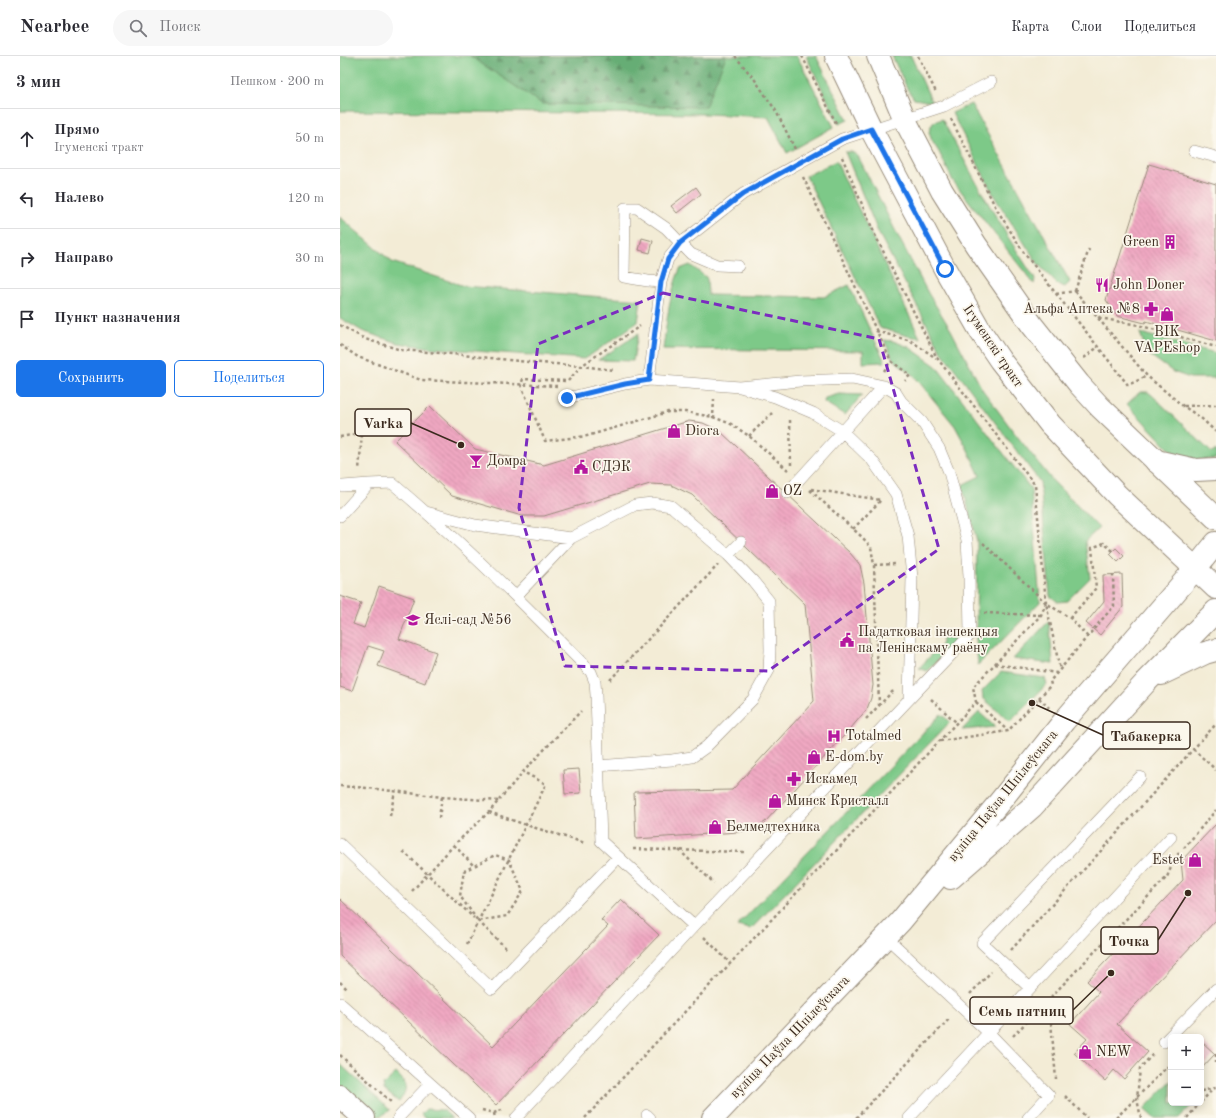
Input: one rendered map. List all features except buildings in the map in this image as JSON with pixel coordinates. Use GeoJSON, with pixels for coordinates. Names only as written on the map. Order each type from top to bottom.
{"type":"FeatureCollection","features":[{"type":"Feature","properties":{"kind":"main road","name":"Ігуменскі тракт"},"geometry":{"type":"LineString","coordinates":[[836,56],[871,129],[967,308],[1000,360],[1050,424],[1117,494],[1216,588]]}},
{"type":"Feature","properties":{"kind":"main road"},"geometry":{"type":"LineString","coordinates":[[878,56],[905,120],[942,192],[976,245],[1032,324],[1079,384],[1100,407],[1216,518]]}},
{"type":"Feature","properties":{"kind":"main road"},"geometry":{"type":"LineString","coordinates":[[1156,461],[1196,470],[1216,469]]}},
{"type":"Feature","properties":{"kind":"main road","name":"вуліца Паўла Шпілеўскага"},"geometry":{"type":"LineString","coordinates":[[713,1118],[893,929],[1002,800],[1064,721],[1216,543]]}},
{"type":"Feature","properties":{"kind":"main road","name":"вуліца Паўла Шпілеўскага"},"geometry":{"type":"LineString","coordinates":[[893,929],[1032,807],[1148,681],[1216,611]]}},
{"type":"Feature","properties":{"kind":"main road"},"geometry":{"type":"LineString","coordinates":[[1148,681],[1205,653],[1216,650]]}},
{"type":"Feature","properties":{"kind":"main road"},"geometry":{"type":"LineString","coordinates":[[340,1096],[364,1118]]}},
{"type":"Feature","properties":{"kind":"lane"},"geometry":{"type":"LineString","coordinates":[[649,380],[661,282],[668,259],[680,243],[743,194],[842,139],[871,129],[905,120],[944,106],[991,82]]}},
{"type":"Feature","properties":{"kind":"lane"},"geometry":{"type":"LineString","coordinates":[[1194,151],[1216,157]]}},
{"type":"Feature","properties":{"kind":"lane"},"geometry":{"type":"LineString","coordinates":[[661,282],[648,282],[624,277],[625,208],[637,208],[666,228],[691,254],[717,265],[738,266]]}},
{"type":"Feature","properties":{"kind":"lane"},"geometry":{"type":"LineString","coordinates":[[516,1118],[694,926],[970,635],[967,540],[949,472],[939,448],[922,422],[900,401],[896,393],[884,386],[852,379],[740,388]]}},
{"type":"Feature","properties":{"kind":"lane"},"geometry":{"type":"LineString","coordinates":[[567,398],[625,384],[649,380],[740,388],[776,397],[813,413],[842,431],[872,460],[887,479],[896,494],[908,536],[912,578],[909,699]]}},
{"type":"Feature","properties":{"kind":"lane"},"geometry":{"type":"LineString","coordinates":[[786,493],[884,386]]}},
{"type":"Feature","properties":{"kind":"lane"},"geometry":{"type":"LineString","coordinates":[[340,516],[369,484]]}},
{"type":"Feature","properties":{"kind":"lane"},"geometry":{"type":"LineString","coordinates":[[340,486],[392,484],[426,512],[516,596],[591,672],[595,682],[596,694],[601,840],[694,926]]}},
{"type":"Feature","properties":{"kind":"lane"},"geometry":{"type":"LineString","coordinates":[[516,596],[572,538],[635,505],[652,503],[671,506],[728,555],[753,581],[769,601],[769,670],[753,698],[706,747],[692,757],[598,766]]}},
{"type":"Feature","properties":{"kind":"lane"},"geometry":{"type":"LineString","coordinates":[[426,512],[475,524],[572,538]]}},
{"type":"Feature","properties":{"kind":"lane"},"geometry":{"type":"LineString","coordinates":[[728,555],[741,542]]}},
{"type":"Feature","properties":{"kind":"lane"},"geometry":{"type":"LineString","coordinates":[[1030,988],[982,943],[1140,777]]}},
{"type":"Feature","properties":{"kind":"lane"},"geometry":{"type":"LineString","coordinates":[[909,1118],[1171,837]]}},
{"type":"Feature","properties":{"kind":"lane"},"geometry":{"type":"LineString","coordinates":[[340,844],[492,989],[618,857]]}},
{"type":"Feature","properties":{"kind":"lane"},"geometry":{"type":"LineString","coordinates":[[893,929],[960,1006],[989,1033],[1049,1095],[1028,1118]]}},
{"type":"Feature","properties":{"kind":"lane"},"geometry":{"type":"LineString","coordinates":[[1164,1042],[1216,989]]}},
{"type":"Feature","properties":{"kind":"lane"},"geometry":{"type":"LineString","coordinates":[[340,1003],[469,1118]]}},
{"type":"Feature","properties":{"kind":"lane"},"geometry":{"type":"LineString","coordinates":[[400,1115],[430,1084]]}},
{"type":"Feature","properties":{"kind":"path"},"geometry":{"type":"LineString","coordinates":[[735,56],[755,80],[776,111],[797,153]]}},
{"type":"Feature","properties":{"kind":"path"},"geometry":{"type":"LineString","coordinates":[[802,56],[840,131]]}},
{"type":"Feature","properties":{"kind":"path"},"geometry":{"type":"LineString","coordinates":[[918,56],[996,208],[1024,253],[1128,385],[1147,376]]}},
{"type":"Feature","properties":{"kind":"path"},"geometry":{"type":"LineString","coordinates":[[840,154],[875,235],[937,358],[1035,485],[1046,603],[1060,670]]}},
{"type":"Feature","properties":{"kind":"path"},"geometry":{"type":"LineString","coordinates":[[802,174],[890,361],[910,375]]}},
{"type":"Feature","properties":{"kind":"path"},"geometry":{"type":"LineString","coordinates":[[1075,291],[1089,249]]}},
{"type":"Feature","properties":{"kind":"path"},"geometry":{"type":"LineString","coordinates":[[1056,294],[1075,291]]}},
{"type":"Feature","properties":{"kind":"path"},"geometry":{"type":"LineString","coordinates":[[1075,291],[1147,376],[1216,432]]}},
{"type":"Feature","properties":{"kind":"path"},"geometry":{"type":"LineString","coordinates":[[1098,318],[1112,309]]}},
{"type":"Feature","properties":{"kind":"path"},"geometry":{"type":"LineString","coordinates":[[1098,318],[1138,325],[1216,347]]}},
{"type":"Feature","properties":{"kind":"path"},"geometry":{"type":"LineString","coordinates":[[340,325],[365,339],[401,350],[620,370]]}},
{"type":"Feature","properties":{"kind":"path"},"geometry":{"type":"LineString","coordinates":[[340,345],[358,357],[421,380],[563,386],[582,366],[642,325]]}},
{"type":"Feature","properties":{"kind":"path"},"geometry":{"type":"LineString","coordinates":[[876,331],[911,341],[937,358]]}},
{"type":"Feature","properties":{"kind":"path"},"geometry":{"type":"LineString","coordinates":[[567,382],[523,379],[521,385],[545,441],[587,436],[668,412],[685,412],[712,417],[731,424],[750,436],[791,474],[790,417]]}},
{"type":"Feature","properties":{"kind":"path"},"geometry":{"type":"LineString","coordinates":[[712,417],[714,398]]}},
{"type":"Feature","properties":{"kind":"path"},"geometry":{"type":"LineString","coordinates":[[1183,406],[1216,405]]}},
{"type":"Feature","properties":{"kind":"path"},"geometry":{"type":"LineString","coordinates":[[750,436],[774,411]]}},
{"type":"Feature","properties":{"kind":"path"},"geometry":{"type":"LineString","coordinates":[[340,437],[362,433],[359,473]]}},
{"type":"Feature","properties":{"kind":"path"},"geometry":{"type":"LineString","coordinates":[[879,705],[874,565],[871,547],[808,488],[881,500]]}},
{"type":"Feature","properties":{"kind":"path"},"geometry":{"type":"LineString","coordinates":[[878,493],[884,507]]}},
{"type":"Feature","properties":{"kind":"path"},"geometry":{"type":"LineString","coordinates":[[853,529],[881,500]]}},
{"type":"Feature","properties":{"kind":"path"},"geometry":{"type":"LineString","coordinates":[[967,540],[981,541],[1046,603],[1070,618],[1087,636]]}},
{"type":"Feature","properties":{"kind":"path"},"geometry":{"type":"LineString","coordinates":[[1070,618],[1096,588],[1092,548],[1104,543],[1113,551]]}},
{"type":"Feature","properties":{"kind":"path"},"geometry":{"type":"LineString","coordinates":[[402,903],[454,845],[489,812],[523,772],[728,555]]}},
{"type":"Feature","properties":{"kind":"path"},"geometry":{"type":"LineString","coordinates":[[874,565],[896,564],[896,572]]}},
{"type":"Feature","properties":{"kind":"path"},"geometry":{"type":"LineString","coordinates":[[940,741],[1008,731],[1051,686],[1050,681],[1114,606],[1113,574]]}},
{"type":"Feature","properties":{"kind":"path"},"geometry":{"type":"LineString","coordinates":[[1008,731],[976,702],[974,687],[1041,614],[1046,603]]}},
{"type":"Feature","properties":{"kind":"path"},"geometry":{"type":"LineString","coordinates":[[970,613],[1041,614]]}},
{"type":"Feature","properties":{"kind":"path"},"geometry":{"type":"LineString","coordinates":[[995,664],[1057,674]]}},
{"type":"Feature","properties":{"kind":"path"},"geometry":{"type":"LineString","coordinates":[[585,1118],[976,702]]}},
{"type":"Feature","properties":{"kind":"path"},"geometry":{"type":"LineString","coordinates":[[856,1118],[960,1006],[1216,724]]}},
{"type":"Feature","properties":{"kind":"path"},"geometry":{"type":"LineString","coordinates":[[1193,749],[1216,770]]}},
{"type":"Feature","properties":{"kind":"path"},"geometry":{"type":"LineString","coordinates":[[460,959],[546,784],[523,772]]}},
{"type":"Feature","properties":{"kind":"path"},"geometry":{"type":"LineString","coordinates":[[340,786],[442,797],[499,801]]}},
{"type":"Feature","properties":{"kind":"path"},"geometry":{"type":"LineString","coordinates":[[390,816],[395,791]]}},
{"type":"Feature","properties":{"kind":"path"},"geometry":{"type":"LineString","coordinates":[[438,818],[442,797]]}},
{"type":"Feature","properties":{"kind":"path"},"geometry":{"type":"LineString","coordinates":[[1009,1040],[1167,877],[1175,858],[1216,810]]}},
{"type":"Feature","properties":{"kind":"path"},"geometry":{"type":"LineString","coordinates":[[489,812],[594,846],[601,840],[628,849],[744,852]]}},
{"type":"Feature","properties":{"kind":"path"},"geometry":{"type":"LineString","coordinates":[[454,845],[474,866]]}},
{"type":"Feature","properties":{"kind":"path"},"geometry":{"type":"LineString","coordinates":[[679,850],[715,883]]}},
{"type":"Feature","properties":{"kind":"path"},"geometry":{"type":"LineString","coordinates":[[403,851],[519,960]]}},
{"type":"Feature","properties":{"kind":"path"},"geometry":{"type":"LineString","coordinates":[[495,855],[509,860],[523,891],[507,916],[478,921],[460,896],[464,872],[495,855]]}},
{"type":"Feature","properties":{"kind":"path"},"geometry":{"type":"LineString","coordinates":[[694,926],[730,963]]}},
{"type":"Feature","properties":{"kind":"path"},"geometry":{"type":"LineString","coordinates":[[1049,999],[1056,1080]]}},
{"type":"Feature","properties":{"kind":"path"},"geometry":{"type":"LineString","coordinates":[[1141,1118],[1137,1099],[1140,1068],[1164,1042]]}},
{"type":"Feature","properties":{"kind":"path"},"geometry":{"type":"LineString","coordinates":[[1216,1054],[1216,1063]]}},
{"type":"Feature","properties":{"kind":"path"},"geometry":{"type":"LineString","coordinates":[[340,1056],[400,1115]]}},
{"type":"Feature","properties":{"kind":"path"},"geometry":{"type":"LineString","coordinates":[[1116,1118],[1137,1099],[1167,1067],[1170,1070]]}},
{"type":"Feature","properties":{"kind":"path"},"geometry":{"type":"LineString","coordinates":[[1204,1091],[1215,1089]]}},
{"type":"Feature","properties":{"kind":"path"},"geometry":{"type":"LineString","coordinates":[[1204,1098],[1215,1089]]}},
{"type":"Feature","properties":{"kind":"path"},"geometry":{"type":"LineString","coordinates":[[1062,1092],[1087,1118]]}},
{"type":"Feature","properties":{"kind":"path"},"geometry":{"type":"LineString","coordinates":[[1187,1118],[1197,1106]]}},
{"type":"Feature","properties":{"kind":"path"},"geometry":{"type":"LineString","coordinates":[[482,1110],[494,1113],[507,1108]]}},
{"type":"Feature","properties":{"kind":"path"},"geometry":{"type":"LineString","coordinates":[[494,1113],[495,1118]]}},
{"type":"Feature","properties":{"kind":"highlighted area"},"geometry":{"type":"Polygon","coordinates":[[[663,293],[879,339],[939,549],[768,671],[565,666],[519,508],[538,344],[663,293]]]}},
{"type":"Feature","properties":{"kind":"green space"},"geometry":{"type":"Polygon","coordinates":[[[340,56],[797,56],[834,127],[787,153],[768,117],[707,114],[340,111],[340,56]]]}},
{"type":"Feature","properties":{"kind":"green space"},"geometry":{"type":"Polygon","coordinates":[[[470,56],[726,56],[705,107],[542,104],[470,56]]]}},
{"type":"Feature","properties":{"kind":"green space"},"geometry":{"type":"Polygon","coordinates":[[[806,56],[816,56],[848,120],[839,124],[806,56]]]}},
{"type":"Feature","properties":{"kind":"green space"},"geometry":{"type":"Polygon","coordinates":[[[892,56],[911,56],[932,102],[914,99],[907,88],[892,56]]]}},
{"type":"Feature","properties":{"kind":"green space"},"geometry":{"type":"Polygon","coordinates":[[[971,104],[1070,282],[1065,287],[1057,284],[1038,264],[994,196],[952,113],[971,104]]]}},
{"type":"Feature","properties":{"kind":"green space"},"geometry":{"type":"Polygon","coordinates":[[[942,119],[981,191],[1035,279],[1034,284],[953,181],[932,141],[929,132],[934,122],[942,119]]]}},
{"type":"Feature","properties":{"kind":"green space"},"geometry":{"type":"Polygon","coordinates":[[[845,152],[852,152],[858,156],[928,293],[951,330],[982,389],[1052,480],[1099,528],[1085,541],[1090,578],[1067,601],[1058,602],[1050,596],[1040,482],[941,351],[878,232],[845,152]]]}},
{"type":"Feature","properties":{"kind":"green space"},"geometry":{"type":"Polygon","coordinates":[[[836,161],[920,338],[880,328],[806,176],[836,161]]]}},
{"type":"Feature","properties":{"kind":"green space"},"geometry":{"type":"Polygon","coordinates":[[[340,217],[392,262],[464,286],[641,300],[638,322],[585,359],[433,348],[398,343],[362,331],[340,318],[340,217]]]}},
{"type":"Feature","properties":{"kind":"green space"},"geometry":{"type":"Polygon","coordinates":[[[690,265],[707,278],[708,295],[824,297],[849,285],[885,362],[863,363],[863,351],[663,349],[673,288],[680,269],[690,265]]]}},
{"type":"Feature","properties":{"kind":"green space"},"geometry":{"type":"Polygon","coordinates":[[[1140,333],[1216,353],[1216,378],[1190,378],[1173,372],[1147,353],[1140,333]]]}},
{"type":"Feature","properties":{"kind":"green space"},"geometry":{"type":"Polygon","coordinates":[[[638,334],[633,361],[598,360],[638,334]]]}},
{"type":"Feature","properties":{"kind":"green space"},"geometry":{"type":"Polygon","coordinates":[[[884,340],[893,341],[909,347],[936,366],[1031,489],[1040,602],[978,665],[976,641],[977,541],[962,485],[980,476],[955,426],[915,377],[893,359],[884,340]]]}},
{"type":"Feature","properties":{"kind":"green space"},"geometry":{"type":"Polygon","coordinates":[[[1140,392],[1148,392],[1212,453],[1216,450],[1216,459],[1186,460],[1171,451],[1127,404],[1140,392]]]}},
{"type":"Feature","properties":{"kind":"green space"},"geometry":{"type":"Polygon","coordinates":[[[839,394],[862,395],[845,415],[824,402],[825,398],[839,394]]]}},
{"type":"Feature","properties":{"kind":"green space"},"geometry":{"type":"Polygon","coordinates":[[[1049,621],[1053,664],[1013,659],[1049,621]]]}},
{"type":"Feature","properties":{"kind":"green space"},"geometry":{"type":"Polygon","coordinates":[[[943,638],[956,638],[952,645],[927,671],[919,668],[941,645],[943,638]]]}},
{"type":"Feature","properties":{"kind":"green space"},"geometry":{"type":"Polygon","coordinates":[[[1001,672],[1045,678],[1047,684],[1010,722],[983,698],[982,691],[1001,672]]]}},
{"type":"Feature","properties":{"kind":"green space"},"geometry":{"type":"Polygon","coordinates":[[[979,712],[995,727],[962,730],[979,712]]]}},
{"type":"Feature","properties":{"kind":"green space"},"geometry":{"type":"Polygon","coordinates":[[[941,714],[950,722],[751,929],[737,926],[941,714]]]}},
{"type":"Feature","properties":{"kind":"green space"},"geometry":{"type":"Polygon","coordinates":[[[340,1064],[390,1110],[380,1116],[369,1115],[340,1086],[340,1064]]]}},
{"type":"Feature","properties":{"kind":"green space"},"geometry":{"type":"Polygon","coordinates":[[[396,1073],[405,1084],[404,1094],[399,1102],[384,1090],[383,1085],[396,1073]]]}},
{"type":"Feature","properties":{"kind":"green space"},"geometry":{"type":"Polygon","coordinates":[[[1168,1084],[1168,1106],[1191,1106],[1179,1118],[1154,1118],[1144,1109],[1168,1084]]]}},
{"type":"Feature","properties":{"kind":"green space"},"geometry":{"type":"Polygon","coordinates":[[[426,1109],[443,1110],[452,1118],[424,1118],[421,1114],[426,1109]]]}},
{"type":"Feature","properties":{"kind":"place","name":"Green"},"geometry":{"type":"Point","coordinates":[1170,242]}},
{"type":"Feature","properties":{"kind":"place","name":"John Doner"},"geometry":{"type":"Point","coordinates":[1102,285]}},
{"type":"Feature","properties":{"kind":"place","name":"Альфа Аптека №8"},"geometry":{"type":"Point","coordinates":[1151,309]}},
{"type":"Feature","properties":{"kind":"place","name":"BIK VAPEshop"},"geometry":{"type":"Point","coordinates":[1167,314]}},
{"type":"Feature","properties":{"kind":"place","name":"Diora"},"geometry":{"type":"Point","coordinates":[674,431]}},
{"type":"Feature","properties":{"kind":"place","name":"Varka"},"geometry":{"type":"Point","coordinates":[461,445]}},
{"type":"Feature","properties":{"kind":"place","name":"Домра"},"geometry":{"type":"Point","coordinates":[476,461]}},
{"type":"Feature","properties":{"kind":"place","name":"СДЭК"},"geometry":{"type":"Point","coordinates":[581,467]}},
{"type":"Feature","properties":{"kind":"place","name":"OZ"},"geometry":{"type":"Point","coordinates":[772,491]}},
{"type":"Feature","properties":{"kind":"place","name":"Яслі-сад №56"},"geometry":{"type":"Point","coordinates":[413,620]}},
{"type":"Feature","properties":{"kind":"place","name":"Падатковая інспекцыя па Ленінскаму раёну"},"geometry":{"type":"Point","coordinates":[847,640]}},
{"type":"Feature","properties":{"kind":"place","name":"Табакерка"},"geometry":{"type":"Point","coordinates":[1032,703]}},
{"type":"Feature","properties":{"kind":"place","name":"Totalmed"},"geometry":{"type":"Point","coordinates":[834,736]}},
{"type":"Feature","properties":{"kind":"place","name":"E-dom.by"},"geometry":{"type":"Point","coordinates":[814,757]}},
{"type":"Feature","properties":{"kind":"place","name":"Искамед"},"geometry":{"type":"Point","coordinates":[794,779]}},
{"type":"Feature","properties":{"kind":"place","name":"Минск Кристалл"},"geometry":{"type":"Point","coordinates":[775,801]}},
{"type":"Feature","properties":{"kind":"place","name":"Белмедтехника"},"geometry":{"type":"Point","coordinates":[715,827]}},
{"type":"Feature","properties":{"kind":"place","name":"Estet"},"geometry":{"type":"Point","coordinates":[1195,860]}},
{"type":"Feature","properties":{"kind":"place","name":"Точка"},"geometry":{"type":"Point","coordinates":[1188,893]}},
{"type":"Feature","properties":{"kind":"place","name":"Семь пятниц"},"geometry":{"type":"Point","coordinates":[1111,973]}},
{"type":"Feature","properties":{"kind":"place","name":"NEW"},"geometry":{"type":"Point","coordinates":[1085,1052]}},
{"type":"Feature","properties":{"kind":"route"},"geometry":{"type":"LineString","coordinates":[[567,398],[625,384],[649,380],[661,282],[668,259],[680,243],[743,194],[842,139],[871,129],[945,269]]}}]}
